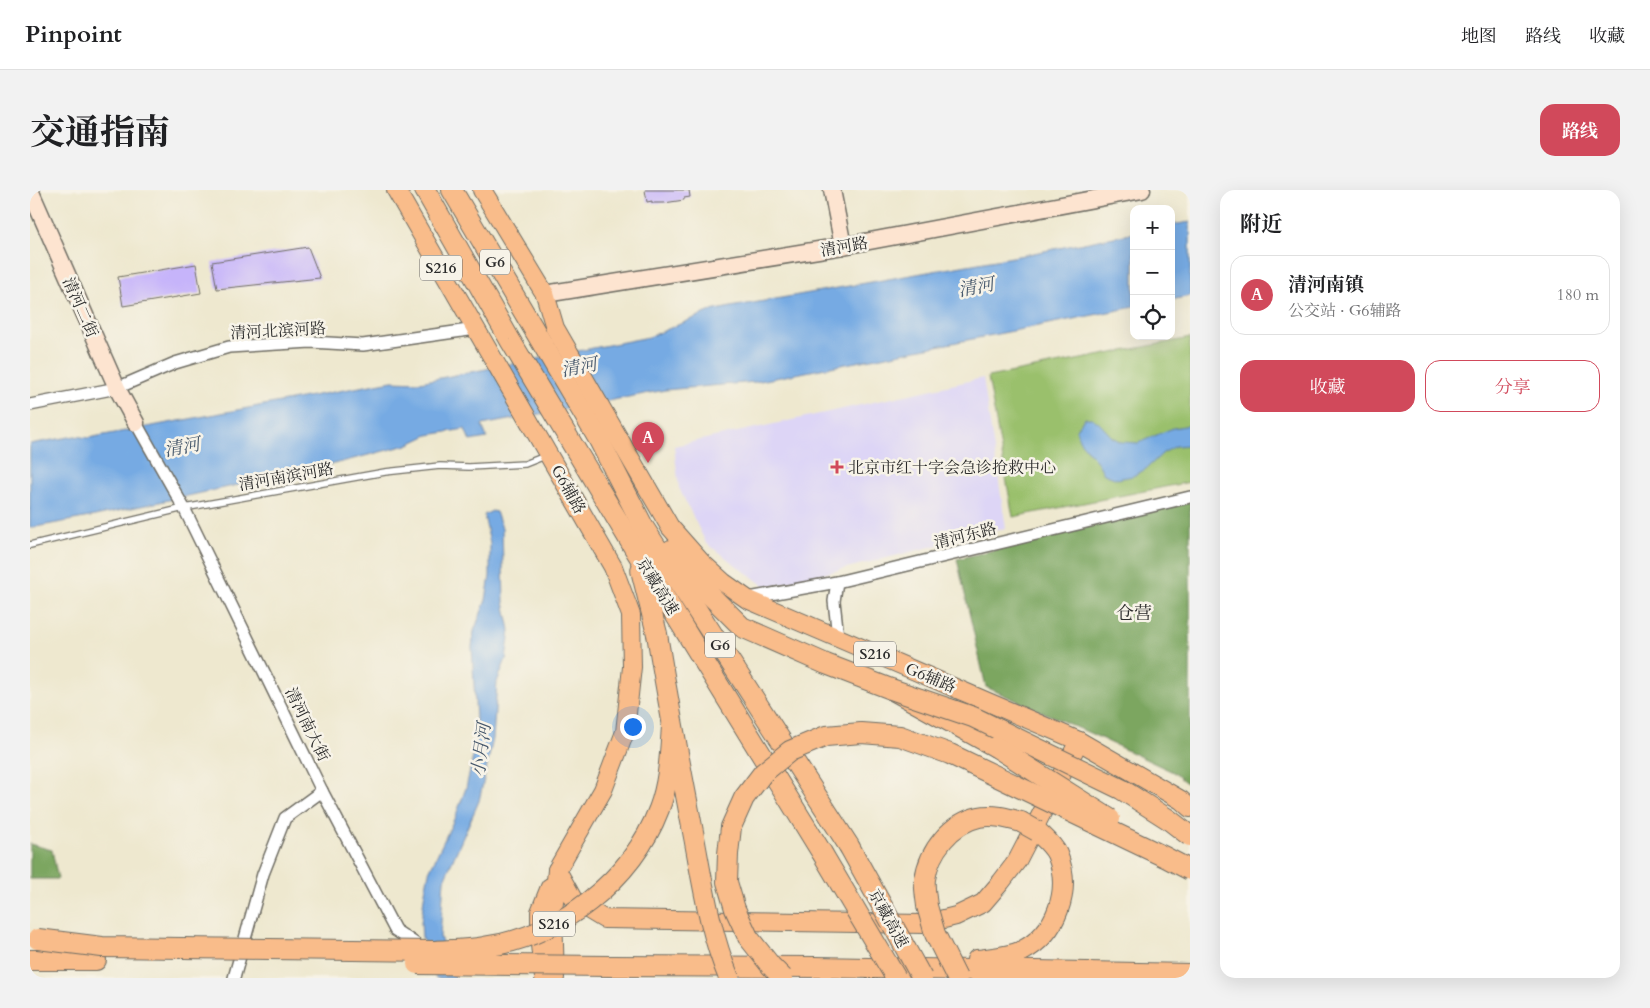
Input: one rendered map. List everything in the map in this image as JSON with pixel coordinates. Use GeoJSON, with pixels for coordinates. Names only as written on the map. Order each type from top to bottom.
{"type":"FeatureCollection","features":[{"type":"Feature","properties":{"kind":"highway","name":"京藏高速"},"geometry":{"type":"LineString","coordinates":[[425,190],[510,340],[636,551],[822,853],[896,978]]}},
{"type":"Feature","properties":{"kind":"highway","name":"京藏高速"},"geometry":{"type":"LineString","coordinates":[[452,190],[546,331],[608,437],[644,528],[849,846],[922,978]]}},
{"type":"Feature","properties":{"kind":"highway"},"geometry":{"type":"LineString","coordinates":[[644,528],[664,543],[701,586],[742,627],[826,664],[973,717],[1129,794],[1168,819],[1190,836]]}},
{"type":"Feature","properties":{"kind":"highway"},"geometry":{"type":"LineString","coordinates":[[636,551],[658,634],[672,726],[707,904],[720,956],[729,978]]}},
{"type":"Feature","properties":{"kind":"highway"},"geometry":{"type":"LineString","coordinates":[[891,689],[996,746],[1089,804],[1165,857]]}},
{"type":"Feature","properties":{"kind":"highway"},"geometry":{"type":"LineString","coordinates":[[34,939],[102,947],[435,951],[485,947],[523,938],[569,916],[600,894],[639,849],[659,808],[668,770],[672,726]]}},
{"type":"Feature","properties":{"kind":"highway"},"geometry":{"type":"LineString","coordinates":[[783,978],[748,937],[735,909],[727,882],[731,828],[744,798],[763,773],[790,751],[826,736],[861,733],[900,736],[950,754],[1190,870]]}},
{"type":"Feature","properties":{"kind":"highway"},"geometry":{"type":"LineString","coordinates":[[817,967],[969,961],[1002,957],[1021,951],[1036,941],[1048,929],[1055,918],[1064,882],[1056,853],[1048,841],[1029,826],[993,816],[980,817],[965,822],[941,842],[929,863],[925,879],[927,906],[935,934],[957,978]]}},
{"type":"Feature","properties":{"kind":"highway"},"geometry":{"type":"LineString","coordinates":[[30,960],[817,967],[1190,974]]}},
{"type":"Feature","properties":{"kind":"main road","name":"S216"},"geometry":{"type":"LineString","coordinates":[[396,190],[476,329]]}},
{"type":"Feature","properties":{"kind":"main road"},"geometry":{"type":"LineString","coordinates":[[482,190],[545,294],[546,331]]}},
{"type":"Feature","properties":{"kind":"main road","name":"G6辅路"},"geometry":{"type":"LineString","coordinates":[[476,329],[550,454],[613,566],[631,615],[632,667],[625,732],[603,790],[557,870],[554,912],[555,978]]}},
{"type":"Feature","properties":{"kind":"main road","name":"G6辅路"},"geometry":{"type":"LineString","coordinates":[[608,437],[670,528],[701,562],[723,582],[747,599],[1079,741],[1181,800],[1190,808]]}},
{"type":"Feature","properties":{"kind":"main road"},"geometry":{"type":"LineString","coordinates":[[557,870],[574,900],[604,919],[924,924],[956,916],[983,903],[1002,882],[1017,861],[1079,741]]}},
{"type":"Feature","properties":{"kind":"main road"},"geometry":{"type":"LineString","coordinates":[[544,978],[540,945],[540,912],[557,870]]}},
{"type":"Feature","properties":{"kind":"street","name":"清河二街"},"geometry":{"type":"LineString","coordinates":[[30,190],[117,388],[136,423]]}},
{"type":"Feature","properties":{"kind":"street"},"geometry":{"type":"LineString","coordinates":[[832,190],[843,246]]}},
{"type":"Feature","properties":{"kind":"street","name":"清河路"},"geometry":{"type":"LineString","coordinates":[[545,294],[843,246],[1142,190]]}},
{"type":"Feature","properties":{"kind":"street","name":"清河北滨河路"},"geometry":{"type":"LineString","coordinates":[[30,405],[117,388],[175,363],[229,347],[311,342],[364,345],[476,329]]}},
{"type":"Feature","properties":{"kind":"street","name":"清河南大街"},"geometry":{"type":"LineString","coordinates":[[136,423],[184,508],[322,791],[395,930],[416,944]]}},
{"type":"Feature","properties":{"kind":"street","name":"清河东路"},"geometry":{"type":"LineString","coordinates":[[747,599],[837,582],[1190,497]]}},
{"type":"Feature","properties":{"kind":"street"},"geometry":{"type":"LineString","coordinates":[[837,582],[834,601],[838,637]]}},
{"type":"Feature","properties":{"kind":"street"},"geometry":{"type":"LineString","coordinates":[[234,978],[264,874],[285,818],[322,791]]}},
{"type":"Feature","properties":{"kind":"lane","name":"清河南滨河路"},"geometry":{"type":"LineString","coordinates":[[30,545],[184,508],[385,472],[440,466],[469,467],[525,464],[550,454]]}},
{"type":"Feature","properties":{"kind":"shaded area","name":"北京市红十字会急诊抢救中心"},"geometry":{"type":"Polygon","coordinates":[[[983,378],[1006,528],[767,588],[706,543],[679,488],[674,446],[983,378]]]}},
{"type":"Feature","properties":{"kind":"green space"},"geometry":{"type":"Polygon","coordinates":[[[1190,338],[1190,482],[1013,517],[988,377],[1190,338]]]}},
{"type":"Feature","properties":{"kind":"green space"},"geometry":{"type":"Polygon","coordinates":[[[1190,502],[1190,786],[1173,772],[986,687],[957,559],[1190,502]]]}},
{"type":"Feature","properties":{"kind":"green space"},"geometry":{"type":"Polygon","coordinates":[[[30,844],[52,850],[58,879],[30,879],[30,844]]]}},
{"type":"Feature","properties":{"kind":"water"},"geometry":{"type":"Polygon","coordinates":[[[1190,222],[1190,296],[1175,299],[1175,250],[1175,224],[1190,222]]]}},
{"type":"Feature","properties":{"kind":"water","name":"清河"},"geometry":{"type":"Polygon","coordinates":[[[1130,234],[1130,308],[755,382],[665,390],[482,425],[487,438],[470,441],[465,429],[428,435],[407,445],[330,465],[95,516],[30,528],[30,444],[75,436],[88,438],[392,381],[420,382],[649,337],[711,311],[1024,255],[1130,234]]]}},
{"type":"Feature","properties":{"kind":"water"},"geometry":{"type":"Polygon","coordinates":[[[1085,418],[1092,418],[1112,437],[1121,442],[1138,443],[1173,428],[1190,425],[1190,445],[1176,446],[1163,453],[1146,469],[1133,476],[1117,479],[1104,474],[1098,463],[1079,440],[1076,429],[1085,418]]]}},
{"type":"Feature","properties":{"kind":"water","name":"小月河"},"geometry":{"type":"Polygon","coordinates":[[[492,511],[496,512],[502,528],[504,602],[510,630],[506,659],[497,682],[493,739],[479,801],[444,880],[440,937],[455,978],[436,978],[422,937],[421,923],[424,897],[429,872],[456,815],[466,788],[477,739],[472,647],[474,631],[486,600],[490,576],[490,544],[484,515],[492,511]]]}},
{"type":"Feature","properties":{"kind":"building"},"geometry":{"type":"Polygon","coordinates":[[[645,190],[689,190],[690,197],[684,198],[684,200],[652,203],[652,201],[647,202],[645,190]]]}},
{"type":"Feature","properties":{"kind":"building"},"geometry":{"type":"Polygon","coordinates":[[[308,247],[320,278],[217,289],[212,262],[308,247]]]}},
{"type":"Feature","properties":{"kind":"building"},"geometry":{"type":"Polygon","coordinates":[[[196,264],[201,293],[123,306],[118,277],[196,264]]]}},
{"type":"Feature","properties":{"kind":"place","name":"清河南镇"},"geometry":{"type":"Point","coordinates":[648,463]}},
{"type":"Feature","properties":{"kind":"place","name":"北京市红十字会急诊抢救中心"},"geometry":{"type":"Point","coordinates":[837,467]}},
{"type":"Feature","properties":{"kind":"district","name":"仓营"},"geometry":{"type":"Point","coordinates":[1134,613]}}]}
